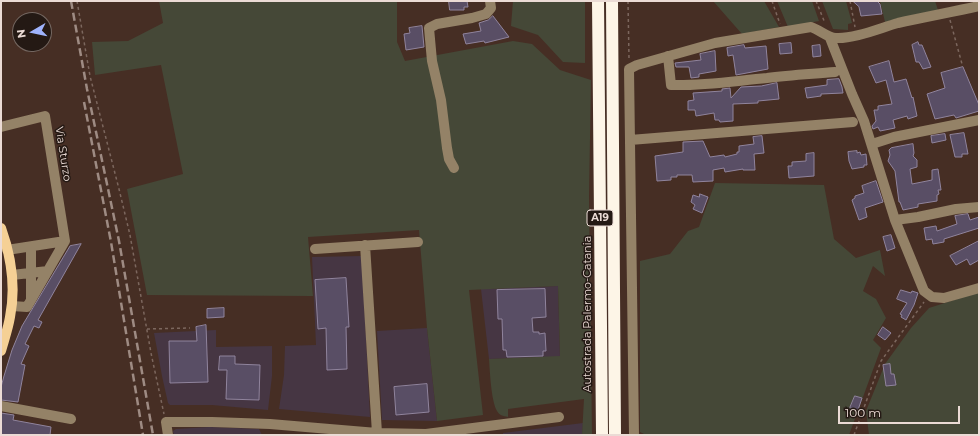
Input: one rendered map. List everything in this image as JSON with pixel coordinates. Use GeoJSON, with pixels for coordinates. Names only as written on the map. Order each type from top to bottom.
{"type":"FeatureCollection","features":[{"type":"Feature","properties":{"kind":"highway","name":"Autostrada Palermo-Catania"},"geometry":{"type":"LineString","coordinates":[[598,1],[602,435]]}},
{"type":"Feature","properties":{"kind":"highway","name":"A19"},"geometry":{"type":"LineString","coordinates":[[612,1],[615,435]]}},
{"type":"Feature","properties":{"kind":"main road"},"geometry":{"type":"LineString","coordinates":[[1,228],[12,275],[13,295],[10,318],[1,351]]}},
{"type":"Feature","properties":{"kind":"street"},"geometry":{"type":"LineString","coordinates":[[454,168],[449,159],[447,148],[441,100],[432,61],[429,28],[437,24],[486,14],[490,8],[490,1]]}},
{"type":"Feature","properties":{"kind":"street"},"geometry":{"type":"LineString","coordinates":[[830,38],[837,39],[857,35],[898,24],[979,6]]}},
{"type":"Feature","properties":{"kind":"street"},"geometry":{"type":"LineString","coordinates":[[634,435],[629,69],[637,65],[715,43],[811,27],[819,29],[830,38],[872,144],[895,220],[924,291],[932,297],[944,298],[979,288]]}},
{"type":"Feature","properties":{"kind":"street"},"geometry":{"type":"LineString","coordinates":[[668,56],[671,85],[720,83],[835,72]]}},
{"type":"Feature","properties":{"kind":"street","name":"Via Sturzo"},"geometry":{"type":"LineString","coordinates":[[1,127],[45,116],[65,241]]}},
{"type":"Feature","properties":{"kind":"street"},"geometry":{"type":"LineString","coordinates":[[872,144],[894,137],[979,120]]}},
{"type":"Feature","properties":{"kind":"street"},"geometry":{"type":"LineString","coordinates":[[630,140],[853,122]]}},
{"type":"Feature","properties":{"kind":"street"},"geometry":{"type":"LineString","coordinates":[[895,220],[956,209],[979,207]]}},
{"type":"Feature","properties":{"kind":"street"},"geometry":{"type":"LineString","coordinates":[[7,250],[65,241]]}},
{"type":"Feature","properties":{"kind":"street"},"geometry":{"type":"LineString","coordinates":[[12,306],[27,307],[65,241]]}},
{"type":"Feature","properties":{"kind":"street"},"geometry":{"type":"LineString","coordinates":[[315,249],[418,242]]}},
{"type":"Feature","properties":{"kind":"street"},"geometry":{"type":"LineString","coordinates":[[365,245],[377,433]]}},
{"type":"Feature","properties":{"kind":"street"},"geometry":{"type":"LineString","coordinates":[[31,247],[31,300]]}},
{"type":"Feature","properties":{"kind":"street"},"geometry":{"type":"LineString","coordinates":[[12,275],[48,271]]}},
{"type":"Feature","properties":{"kind":"street"},"geometry":{"type":"LineString","coordinates":[[1,406],[72,419]]}},
{"type":"Feature","properties":{"kind":"street"},"geometry":{"type":"LineString","coordinates":[[168,435],[166,422],[270,424],[377,433],[426,434],[558,417]]}},
{"type":"Feature","properties":{"kind":"street"},"geometry":{"type":"LineString","coordinates":[[268,435],[270,424]]}},
{"type":"Feature","properties":{"kind":"path"},"geometry":{"type":"LineString","coordinates":[[77,1],[90,76],[130,235],[166,422]]}},
{"type":"Feature","properties":{"kind":"path"},"geometry":{"type":"LineString","coordinates":[[628,1],[629,69]]}},
{"type":"Feature","properties":{"kind":"path"},"geometry":{"type":"LineString","coordinates":[[772,1],[783,31]]}},
{"type":"Feature","properties":{"kind":"path"},"geometry":{"type":"LineString","coordinates":[[816,1],[825,23]]}},
{"type":"Feature","properties":{"kind":"path"},"geometry":{"type":"LineString","coordinates":[[850,1],[857,35]]}},
{"type":"Feature","properties":{"kind":"path"},"geometry":{"type":"LineString","coordinates":[[948,13],[962,64]]}},
{"type":"Feature","properties":{"kind":"path"},"geometry":{"type":"LineString","coordinates":[[854,435],[881,361],[923,303],[932,297]]}},
{"type":"Feature","properties":{"kind":"path"},"geometry":{"type":"LineString","coordinates":[[147,329],[190,328]]}},
{"type":"Feature","properties":{"kind":"shaded area"},"geometry":{"type":"Polygon","coordinates":[[[362,256],[370,417],[279,409],[284,375],[285,346],[316,345],[312,257],[362,256]]]}},
{"type":"Feature","properties":{"kind":"shaded area"},"geometry":{"type":"Polygon","coordinates":[[[558,286],[560,357],[489,359],[481,289],[558,286]]]}},
{"type":"Feature","properties":{"kind":"shaded area"},"geometry":{"type":"Polygon","coordinates":[[[427,328],[437,421],[382,420],[377,331],[427,328]]]}},
{"type":"Feature","properties":{"kind":"shaded area"},"geometry":{"type":"Polygon","coordinates":[[[216,330],[216,347],[272,346],[272,376],[268,410],[212,405],[170,405],[168,403],[154,333],[216,330]]]}},
{"type":"Feature","properties":{"kind":"shaded area"},"geometry":{"type":"Polygon","coordinates":[[[583,423],[582,435],[503,435],[503,433],[583,423]]]}},
{"type":"Feature","properties":{"kind":"shaded area"},"geometry":{"type":"Polygon","coordinates":[[[210,427],[259,429],[262,435],[174,435],[173,431],[176,429],[210,427]]]}},
{"type":"Feature","properties":{"kind":"green space"},"geometry":{"type":"Polygon","coordinates":[[[159,1],[397,1],[397,42],[405,61],[513,41],[532,44],[560,70],[591,80],[589,196],[592,435],[582,435],[584,399],[508,409],[508,417],[501,415],[498,412],[493,400],[489,359],[560,356],[558,286],[469,290],[483,415],[437,421],[427,328],[419,230],[308,237],[313,296],[147,295],[127,189],[183,174],[161,65],[95,75],[92,42],[128,41],[163,23],[159,1]]]}},
{"type":"Feature","properties":{"kind":"green space"},"geometry":{"type":"Polygon","coordinates":[[[513,1],[585,1],[585,63],[563,62],[538,35],[511,26],[513,1]]]}},
{"type":"Feature","properties":{"kind":"green space"},"geometry":{"type":"Polygon","coordinates":[[[713,1],[764,1],[779,27],[742,34],[713,1]]]}},
{"type":"Feature","properties":{"kind":"green space"},"geometry":{"type":"Polygon","coordinates":[[[777,1],[812,1],[819,21],[788,27],[777,1]]]}},
{"type":"Feature","properties":{"kind":"green space"},"geometry":{"type":"Polygon","coordinates":[[[822,1],[846,1],[852,23],[848,24],[848,30],[833,29],[822,1]]]}},
{"type":"Feature","properties":{"kind":"green space"},"geometry":{"type":"Polygon","coordinates":[[[880,1],[935,1],[938,10],[885,22],[880,1]]]}},
{"type":"Feature","properties":{"kind":"green space"},"geometry":{"type":"Polygon","coordinates":[[[715,183],[824,185],[834,239],[856,258],[880,250],[885,276],[873,266],[863,291],[876,299],[886,318],[873,340],[881,348],[849,435],[646,435],[640,432],[640,261],[670,254],[688,231],[699,227],[715,183]]]}},
{"type":"Feature","properties":{"kind":"green space"},"geometry":{"type":"Polygon","coordinates":[[[979,292],[979,435],[869,435],[866,411],[885,364],[911,328],[929,308],[979,292]]]}},
{"type":"Feature","properties":{"kind":"building"},"geometry":{"type":"Polygon","coordinates":[[[449,1],[467,1],[468,7],[464,7],[464,10],[450,10],[449,1]]]}},
{"type":"Feature","properties":{"kind":"building"},"geometry":{"type":"Polygon","coordinates":[[[853,1],[877,1],[880,4],[882,14],[861,16],[859,7],[853,1]]]}},
{"type":"Feature","properties":{"kind":"building"},"geometry":{"type":"Polygon","coordinates":[[[493,16],[509,37],[485,43],[484,41],[466,44],[463,34],[481,31],[479,23],[488,20],[493,16]]]}},
{"type":"Feature","properties":{"kind":"building"},"geometry":{"type":"Polygon","coordinates":[[[422,26],[424,47],[406,50],[404,34],[410,33],[409,28],[422,26]]]}},
{"type":"Feature","properties":{"kind":"building"},"geometry":{"type":"Polygon","coordinates":[[[918,42],[919,45],[922,45],[931,67],[923,69],[919,62],[916,62],[912,45],[918,42]]]}},
{"type":"Feature","properties":{"kind":"building"},"geometry":{"type":"Polygon","coordinates":[[[791,43],[792,53],[780,54],[779,44],[791,43]]]}},
{"type":"Feature","properties":{"kind":"building"},"geometry":{"type":"Polygon","coordinates":[[[744,45],[745,48],[766,46],[768,69],[736,75],[733,55],[728,56],[727,48],[744,45]]]}},
{"type":"Feature","properties":{"kind":"building"},"geometry":{"type":"Polygon","coordinates":[[[820,45],[821,56],[813,57],[812,46],[820,45]]]}},
{"type":"Feature","properties":{"kind":"building"},"geometry":{"type":"Polygon","coordinates":[[[715,51],[716,71],[699,74],[699,77],[691,78],[689,67],[676,67],[675,63],[701,60],[700,54],[715,51]]]}},
{"type":"Feature","properties":{"kind":"building"},"geometry":{"type":"Polygon","coordinates":[[[889,61],[894,82],[906,79],[912,98],[913,97],[917,116],[908,119],[907,116],[893,120],[895,128],[880,131],[878,127],[873,129],[872,126],[876,121],[874,110],[878,110],[878,106],[892,104],[886,80],[876,83],[869,67],[889,61]]]}},
{"type":"Feature","properties":{"kind":"building"},"geometry":{"type":"Polygon","coordinates":[[[963,67],[979,105],[979,111],[956,118],[954,115],[935,119],[927,94],[945,88],[941,73],[963,67]]]}},
{"type":"Feature","properties":{"kind":"building"},"geometry":{"type":"Polygon","coordinates":[[[839,79],[843,93],[821,94],[821,96],[807,98],[805,88],[827,85],[827,80],[839,79]]]}},
{"type":"Feature","properties":{"kind":"building"},"geometry":{"type":"Polygon","coordinates":[[[777,83],[779,99],[758,101],[758,103],[733,104],[733,121],[720,122],[719,120],[715,120],[714,113],[696,116],[695,110],[688,110],[688,101],[694,100],[693,93],[722,91],[722,89],[730,88],[731,98],[741,87],[761,86],[777,83]]]}},
{"type":"Feature","properties":{"kind":"building"},"geometry":{"type":"Polygon","coordinates":[[[964,133],[968,154],[962,154],[962,157],[955,157],[950,135],[964,133]]]}},
{"type":"Feature","properties":{"kind":"building"},"geometry":{"type":"Polygon","coordinates":[[[945,134],[946,140],[932,143],[931,136],[945,134]]]}},
{"type":"Feature","properties":{"kind":"building"},"geometry":{"type":"Polygon","coordinates":[[[762,136],[764,153],[754,154],[755,170],[743,169],[725,172],[724,168],[713,170],[713,181],[693,182],[692,175],[677,175],[677,177],[671,177],[671,180],[657,181],[655,156],[683,152],[683,142],[703,141],[710,157],[724,155],[725,157],[737,154],[737,152],[739,152],[739,146],[754,144],[753,137],[762,136]]]}},
{"type":"Feature","properties":{"kind":"building"},"geometry":{"type":"Polygon","coordinates":[[[913,144],[913,156],[917,160],[917,167],[910,169],[912,184],[932,180],[932,170],[938,169],[941,190],[938,190],[939,194],[937,195],[937,201],[918,204],[918,207],[903,210],[899,202],[895,171],[888,161],[890,155],[889,150],[891,148],[913,144]]]}},
{"type":"Feature","properties":{"kind":"building"},"geometry":{"type":"Polygon","coordinates":[[[857,151],[857,153],[860,152],[861,155],[866,154],[867,165],[852,169],[848,152],[857,151]]]}},
{"type":"Feature","properties":{"kind":"building"},"geometry":{"type":"Polygon","coordinates":[[[814,153],[814,176],[789,178],[788,166],[792,166],[792,162],[806,161],[806,154],[814,153]]]}},
{"type":"Feature","properties":{"kind":"building"},"geometry":{"type":"Polygon","coordinates":[[[876,181],[883,202],[865,208],[867,217],[859,220],[852,200],[855,196],[864,193],[862,186],[876,181]]]}},
{"type":"Feature","properties":{"kind":"building"},"geometry":{"type":"Polygon","coordinates":[[[700,194],[708,197],[702,213],[693,209],[695,205],[691,202],[693,195],[699,197],[700,194]]]}},
{"type":"Feature","properties":{"kind":"building"},"geometry":{"type":"Polygon","coordinates":[[[968,214],[970,220],[979,217],[979,228],[944,239],[944,242],[933,244],[932,239],[926,240],[924,228],[936,226],[937,231],[957,224],[955,216],[968,214]]]}},
{"type":"Feature","properties":{"kind":"building"},"geometry":{"type":"Polygon","coordinates":[[[891,235],[895,248],[887,251],[883,237],[891,235]]]}},
{"type":"Feature","properties":{"kind":"building"},"geometry":{"type":"Polygon","coordinates":[[[979,241],[979,260],[970,265],[967,259],[956,265],[950,256],[979,241]]]}},
{"type":"Feature","properties":{"kind":"building"},"geometry":{"type":"Polygon","coordinates":[[[81,244],[38,320],[42,322],[39,328],[34,326],[25,344],[29,346],[21,364],[25,365],[18,402],[1,400],[1,387],[4,376],[12,350],[22,326],[70,246],[81,244]]]}},
{"type":"Feature","properties":{"kind":"building"},"geometry":{"type":"Polygon","coordinates":[[[346,278],[349,327],[346,327],[347,369],[327,370],[326,328],[318,329],[315,280],[346,278]]]}},
{"type":"Feature","properties":{"kind":"building"},"geometry":{"type":"Polygon","coordinates":[[[545,289],[546,317],[532,318],[533,332],[539,332],[539,334],[545,333],[546,351],[543,351],[543,356],[507,357],[506,350],[503,350],[502,319],[498,319],[497,290],[545,289]]]}},
{"type":"Feature","properties":{"kind":"building"},"geometry":{"type":"Polygon","coordinates":[[[901,290],[911,293],[912,291],[918,293],[914,305],[906,320],[901,317],[902,315],[900,314],[907,303],[897,299],[901,290]]]}},
{"type":"Feature","properties":{"kind":"building"},"geometry":{"type":"Polygon","coordinates":[[[224,308],[224,317],[207,318],[207,309],[224,308]]]}},
{"type":"Feature","properties":{"kind":"building"},"geometry":{"type":"Polygon","coordinates":[[[206,325],[208,382],[170,383],[169,341],[197,341],[196,327],[206,325]]]}},
{"type":"Feature","properties":{"kind":"building"},"geometry":{"type":"Polygon","coordinates":[[[883,327],[891,333],[885,340],[878,335],[883,327]]]}},
{"type":"Feature","properties":{"kind":"building"},"geometry":{"type":"Polygon","coordinates":[[[220,356],[235,356],[235,364],[260,365],[259,400],[226,399],[227,370],[219,370],[220,356]]]}},
{"type":"Feature","properties":{"kind":"building"},"geometry":{"type":"Polygon","coordinates":[[[890,364],[891,374],[894,374],[896,385],[886,386],[883,365],[890,364]]]}},
{"type":"Feature","properties":{"kind":"building"},"geometry":{"type":"Polygon","coordinates":[[[427,384],[429,412],[396,415],[394,387],[427,384]]]}},
{"type":"Feature","properties":{"kind":"building"},"geometry":{"type":"Polygon","coordinates":[[[855,396],[862,398],[858,410],[850,408],[855,396]]]}},
{"type":"Feature","properties":{"kind":"building"},"geometry":{"type":"Polygon","coordinates":[[[1,413],[14,415],[13,420],[51,427],[50,435],[1,435],[1,413]]]}},
{"type":"Feature","properties":{"kind":"railway"},"geometry":{"type":"LineString","coordinates":[[71,1],[87,89],[119,241],[153,435]]}},
{"type":"Feature","properties":{"kind":"railway"},"geometry":{"type":"LineString","coordinates":[[84,102],[111,242],[143,435]]}}]}
